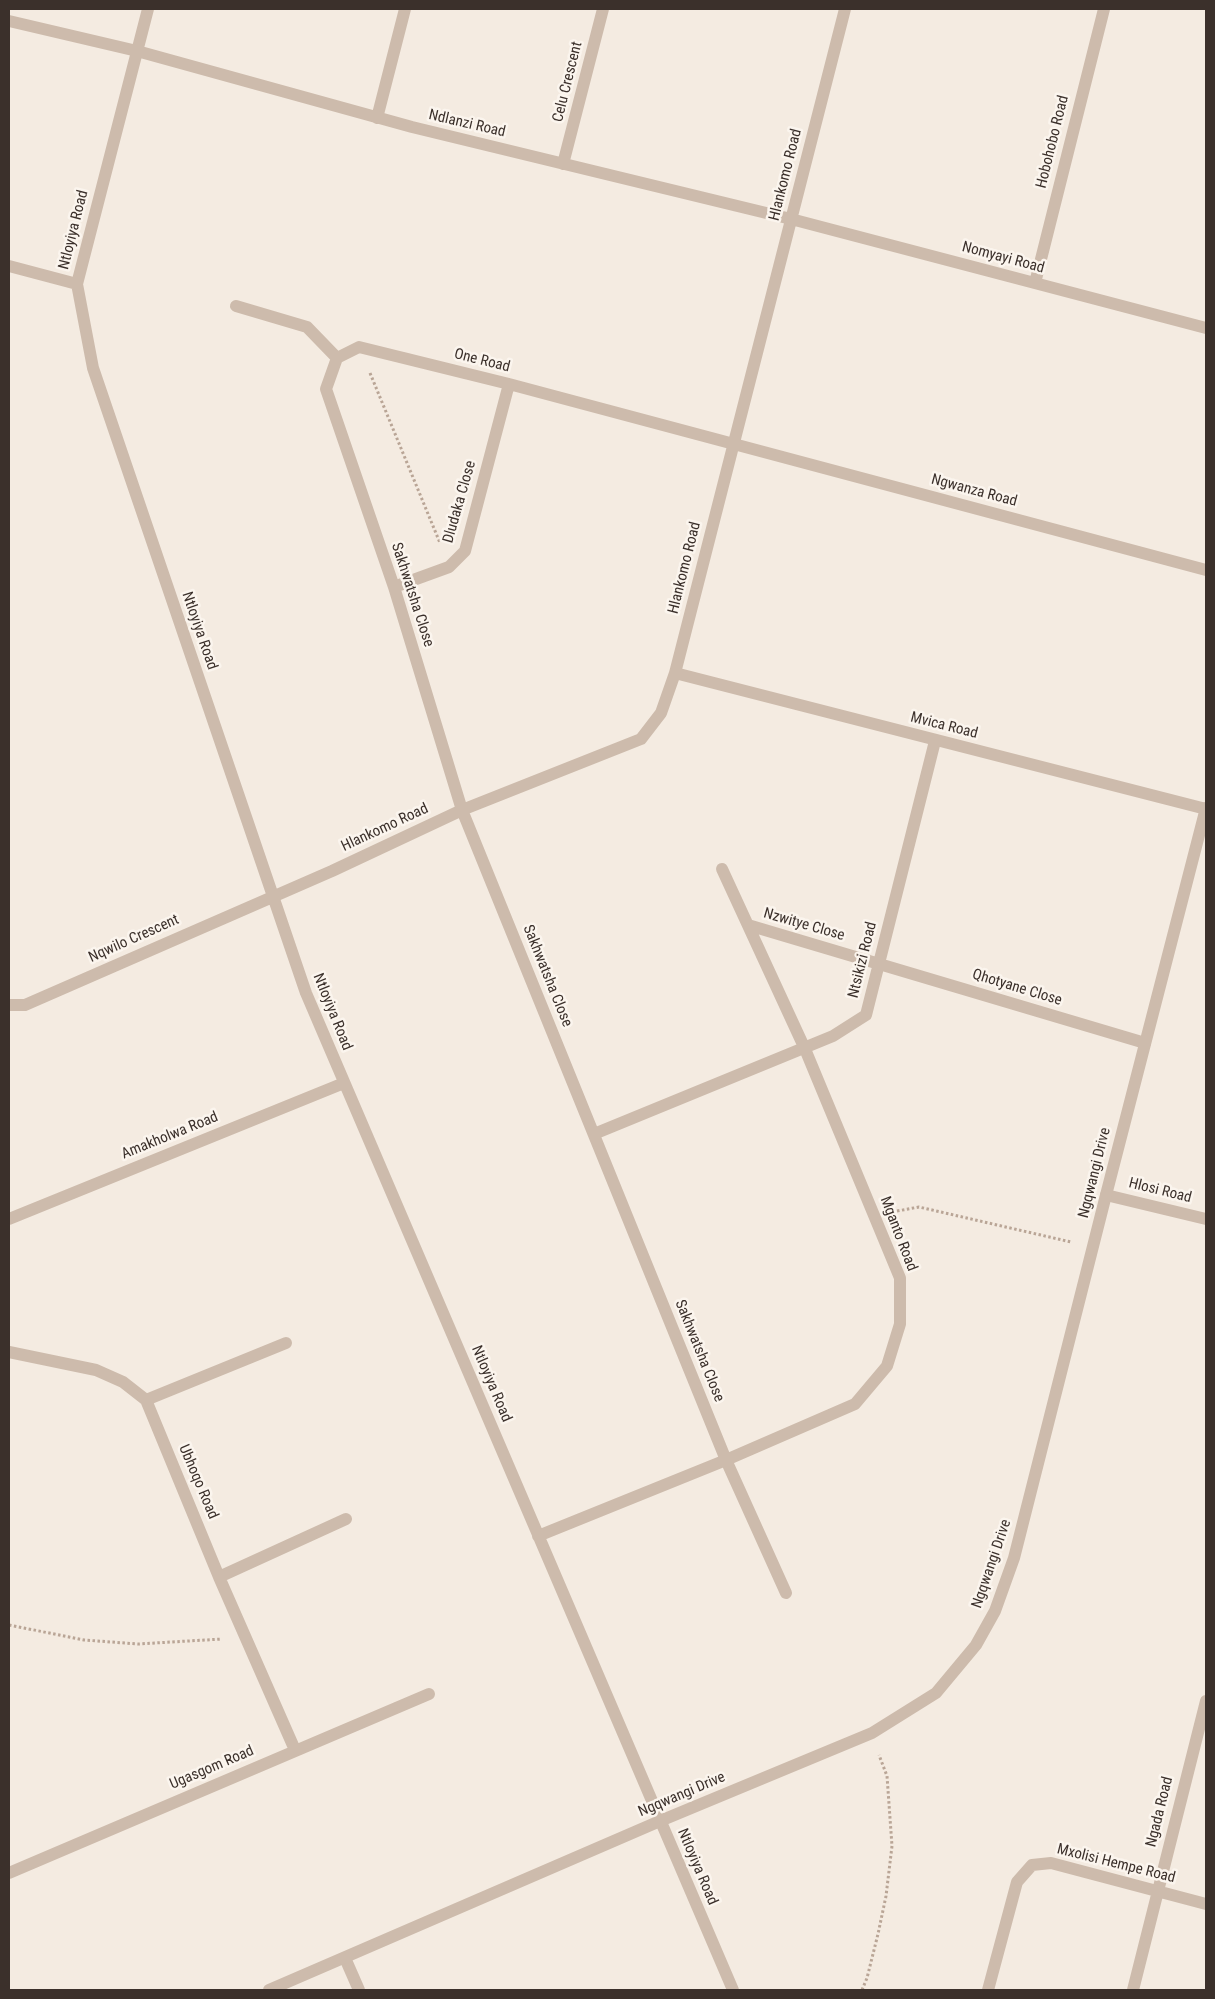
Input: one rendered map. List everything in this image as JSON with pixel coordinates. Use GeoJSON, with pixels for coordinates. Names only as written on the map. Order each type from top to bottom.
{"type":"FeatureCollection","features":[{"type":"Feature","properties":{"kind":"street","name":"Ntloyiya Road"},"geometry":{"type":"LineString","coordinates":[[148,9],[77,284],[93,368],[306,993],[733,1990]]}},
{"type":"Feature","properties":{"kind":"street"},"geometry":{"type":"LineString","coordinates":[[377,118],[404,9]]}},
{"type":"Feature","properties":{"kind":"street","name":"Celu Crescent"},"geometry":{"type":"LineString","coordinates":[[563,164],[603,9]]}},
{"type":"Feature","properties":{"kind":"street","name":"Hlankomo Road"},"geometry":{"type":"LineString","coordinates":[[272,896],[332,871],[462,810],[641,739],[661,712],[675,673],[845,9]]}},
{"type":"Feature","properties":{"kind":"street","name":"Hobohobo Road"},"geometry":{"type":"LineString","coordinates":[[1035,283],[1104,9]]}},
{"type":"Feature","properties":{"kind":"street","name":"Ndlanzi Road"},"geometry":{"type":"LineString","coordinates":[[9,21],[137,51],[377,118],[791,219]]}},
{"type":"Feature","properties":{"kind":"street","name":"Nomyayi Road"},"geometry":{"type":"LineString","coordinates":[[791,219],[1206,328]]}},
{"type":"Feature","properties":{"kind":"street"},"geometry":{"type":"LineString","coordinates":[[9,266],[77,284]]}},
{"type":"Feature","properties":{"kind":"street"},"geometry":{"type":"LineString","coordinates":[[236,306],[307,327],[337,358],[359,347]]}},
{"type":"Feature","properties":{"kind":"street","name":"One Road"},"geometry":{"type":"LineString","coordinates":[[359,347],[509,384],[734,444]]}},
{"type":"Feature","properties":{"kind":"street","name":"Sakhwatsha Close"},"geometry":{"type":"LineString","coordinates":[[337,358],[326,388],[394,587],[462,810],[726,1460],[786,1593]]}},
{"type":"Feature","properties":{"kind":"street","name":"Dludaka Close"},"geometry":{"type":"LineString","coordinates":[[394,587],[450,567],[466,551],[509,384]]}},
{"type":"Feature","properties":{"kind":"street","name":"Ngwanza Road"},"geometry":{"type":"LineString","coordinates":[[734,444],[1206,570]]}},
{"type":"Feature","properties":{"kind":"street","name":"Mvica Road"},"geometry":{"type":"LineString","coordinates":[[675,673],[1206,809]]}},
{"type":"Feature","properties":{"kind":"street","name":"Ntsikizi Road"},"geometry":{"type":"LineString","coordinates":[[594,1134],[805,1049],[833,1036],[866,1015],[935,741]]}},
{"type":"Feature","properties":{"kind":"street","name":"Ngqwangi Drive"},"geometry":{"type":"LineString","coordinates":[[269,1990],[872,1733],[936,1693],[976,1645],[995,1611],[1014,1558],[1206,809]]}},
{"type":"Feature","properties":{"kind":"street","name":"Mganto Road"},"geometry":{"type":"LineString","coordinates":[[538,1536],[726,1460],[855,1404],[887,1366],[900,1324],[900,1278],[805,1049],[722,869]]}},
{"type":"Feature","properties":{"kind":"street","name":"Nqwilo Crescent"},"geometry":{"type":"LineString","coordinates":[[9,1006],[25,1004],[272,896]]}},
{"type":"Feature","properties":{"kind":"street","name":"Nzwitye Close"},"geometry":{"type":"LineString","coordinates":[[748,925],[879,964]]}},
{"type":"Feature","properties":{"kind":"street","name":"Qhotyane Close"},"geometry":{"type":"LineString","coordinates":[[879,964],[1145,1043]]}},
{"type":"Feature","properties":{"kind":"street","name":"Amakholwa Road"},"geometry":{"type":"LineString","coordinates":[[9,1220],[344,1083]]}},
{"type":"Feature","properties":{"kind":"street","name":"Hlosi Road"},"geometry":{"type":"LineString","coordinates":[[1106,1195],[1206,1219]]}},
{"type":"Feature","properties":{"kind":"street"},"geometry":{"type":"LineString","coordinates":[[146,1400],[286,1343]]}},
{"type":"Feature","properties":{"kind":"street","name":"Ubhoqo Road"},"geometry":{"type":"LineString","coordinates":[[9,1352],[96,1370],[123,1382],[146,1400],[219,1577],[295,1750]]}},
{"type":"Feature","properties":{"kind":"street"},"geometry":{"type":"LineString","coordinates":[[219,1577],[346,1519]]}},
{"type":"Feature","properties":{"kind":"street","name":"Ugasgom Road"},"geometry":{"type":"LineString","coordinates":[[9,1873],[429,1694]]}},
{"type":"Feature","properties":{"kind":"street","name":"Ngada Road"},"geometry":{"type":"LineString","coordinates":[[1133,1990],[1206,1701]]}},
{"type":"Feature","properties":{"kind":"street","name":"Mxolisi Hempe Road"},"geometry":{"type":"LineString","coordinates":[[988,1990],[1017,1882],[1032,1865],[1051,1863],[1206,1904]]}},
{"type":"Feature","properties":{"kind":"street"},"geometry":{"type":"LineString","coordinates":[[345,1958],[359,1990]]}},
{"type":"Feature","properties":{"kind":"path"},"geometry":{"type":"LineString","coordinates":[[359,347],[450,567]]}},
{"type":"Feature","properties":{"kind":"path"},"geometry":{"type":"LineString","coordinates":[[876,1220],[895,1212],[919,1206],[1072,1242]]}},
{"type":"Feature","properties":{"kind":"path"},"geometry":{"type":"LineString","coordinates":[[9,1625],[84,1640],[138,1644],[210,1640],[226,1638],[244,1631]]}},
{"type":"Feature","properties":{"kind":"path"},"geometry":{"type":"LineString","coordinates":[[862,1990],[867,1978],[878,1934],[892,1846],[887,1776],[879,1755]]}}]}
